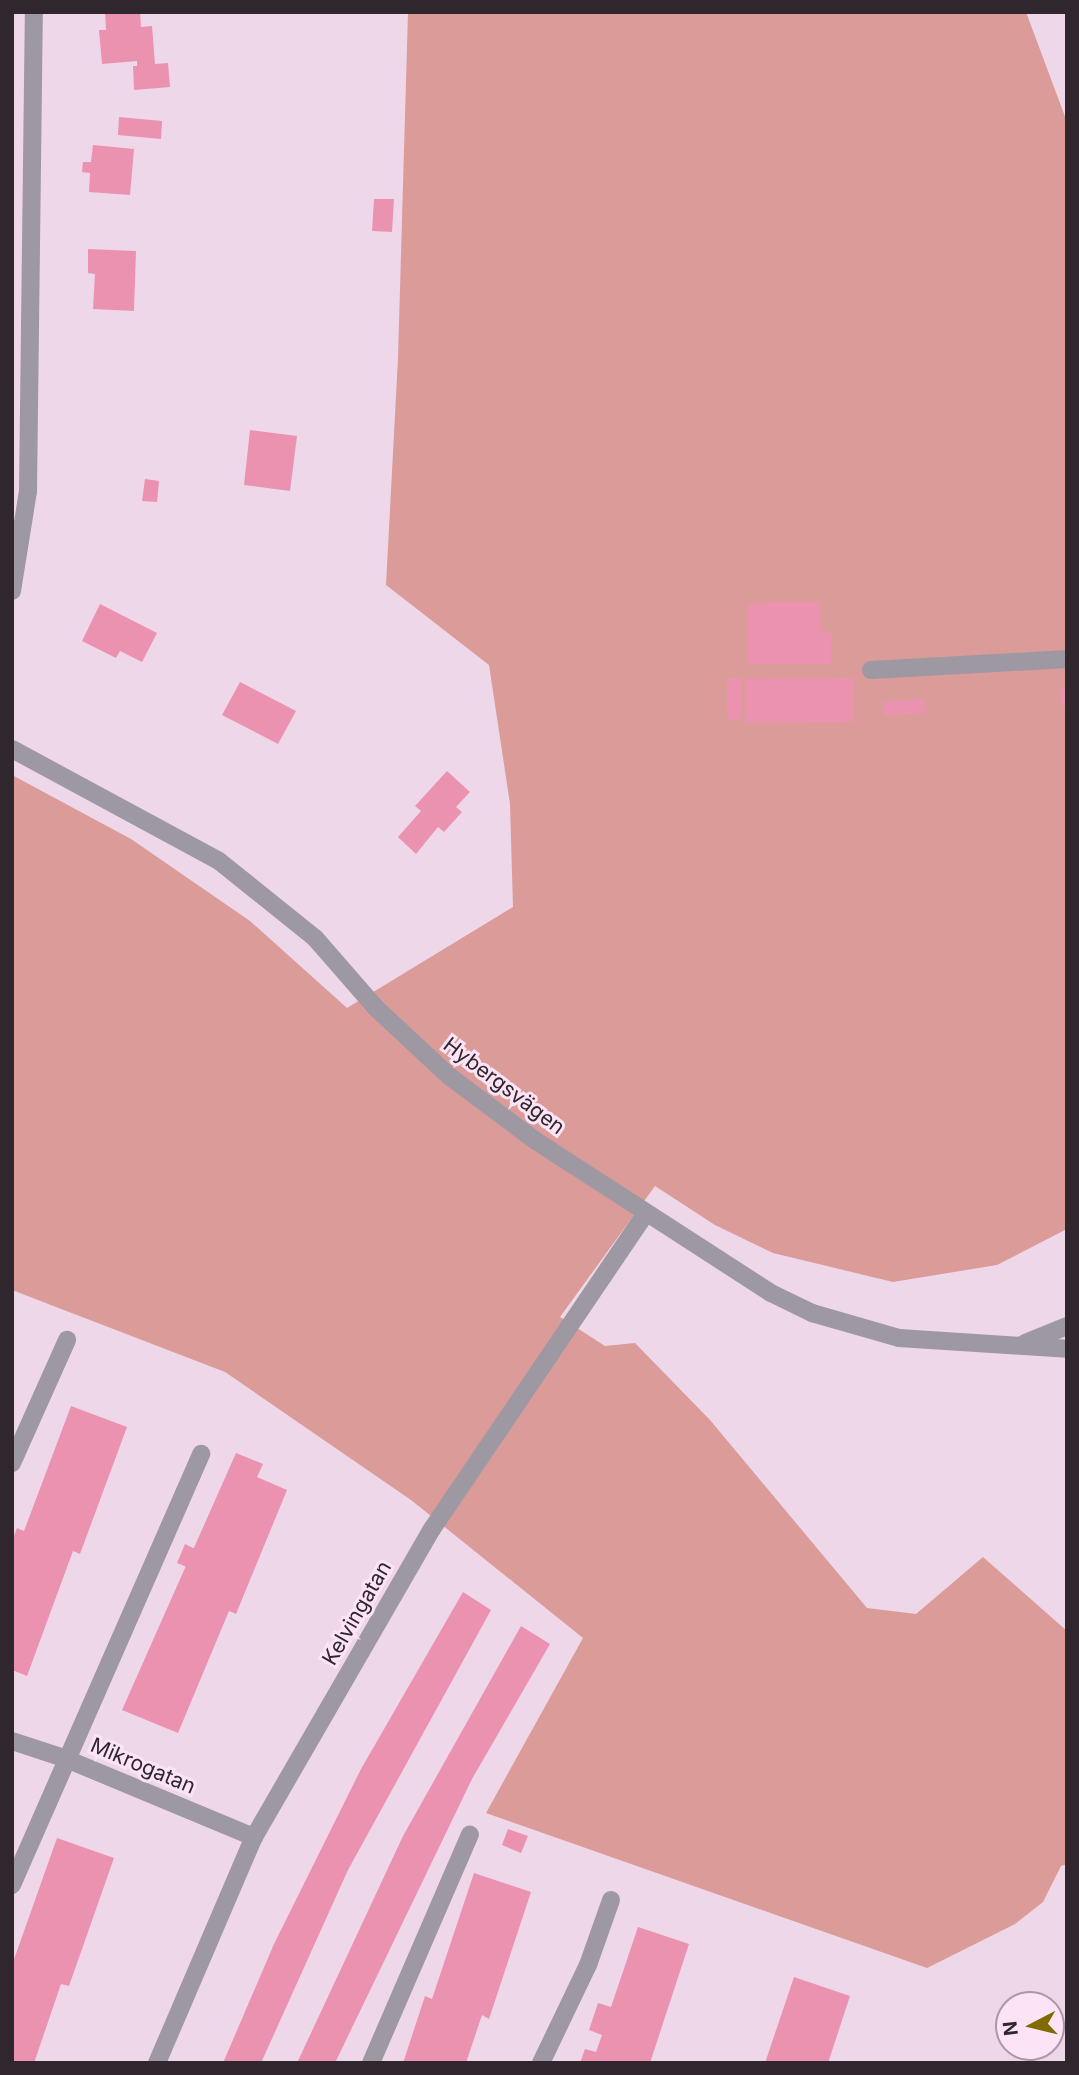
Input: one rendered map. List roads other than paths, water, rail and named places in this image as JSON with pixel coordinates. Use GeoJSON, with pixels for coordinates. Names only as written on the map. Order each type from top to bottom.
{"type":"FeatureCollection","features":[{"type":"Feature","properties":{"kind":"street"},"geometry":{"type":"LineString","coordinates":[[12,591],[28,491],[34,12]]}},
{"type":"Feature","properties":{"kind":"street"},"geometry":{"type":"LineString","coordinates":[[871,670],[1067,659]]}},
{"type":"Feature","properties":{"kind":"street","name":"Hybergsvägen"},"geometry":{"type":"LineString","coordinates":[[12,749],[208,855],[267,895],[449,1076],[646,1213],[771,1293],[852,1327],[947,1343],[1025,1343],[1067,1349]]}},
{"type":"Feature","properties":{"kind":"street","name":"Kelvingatan"},"geometry":{"type":"LineString","coordinates":[[157,2063],[254,1837],[432,1529],[646,1213]]}},
{"type":"Feature","properties":{"kind":"street","name":"Hybergsvägen"},"geometry":{"type":"LineString","coordinates":[[1025,1343],[1067,1326]]}},
{"type":"Feature","properties":{"kind":"street"},"geometry":{"type":"LineString","coordinates":[[12,1463],[67,1339]]}},
{"type":"Feature","properties":{"kind":"street"},"geometry":{"type":"LineString","coordinates":[[12,1885],[64,1758],[201,1454]]}},
{"type":"Feature","properties":{"kind":"street","name":"Mikrogatan"},"geometry":{"type":"LineString","coordinates":[[12,1741],[64,1758],[254,1837]]}},
{"type":"Feature","properties":{"kind":"street"},"geometry":{"type":"LineString","coordinates":[[371,2063],[470,1834]]}},
{"type":"Feature","properties":{"kind":"street"},"geometry":{"type":"LineString","coordinates":[[541,2063],[588,1965],[611,1900]]}}]}
